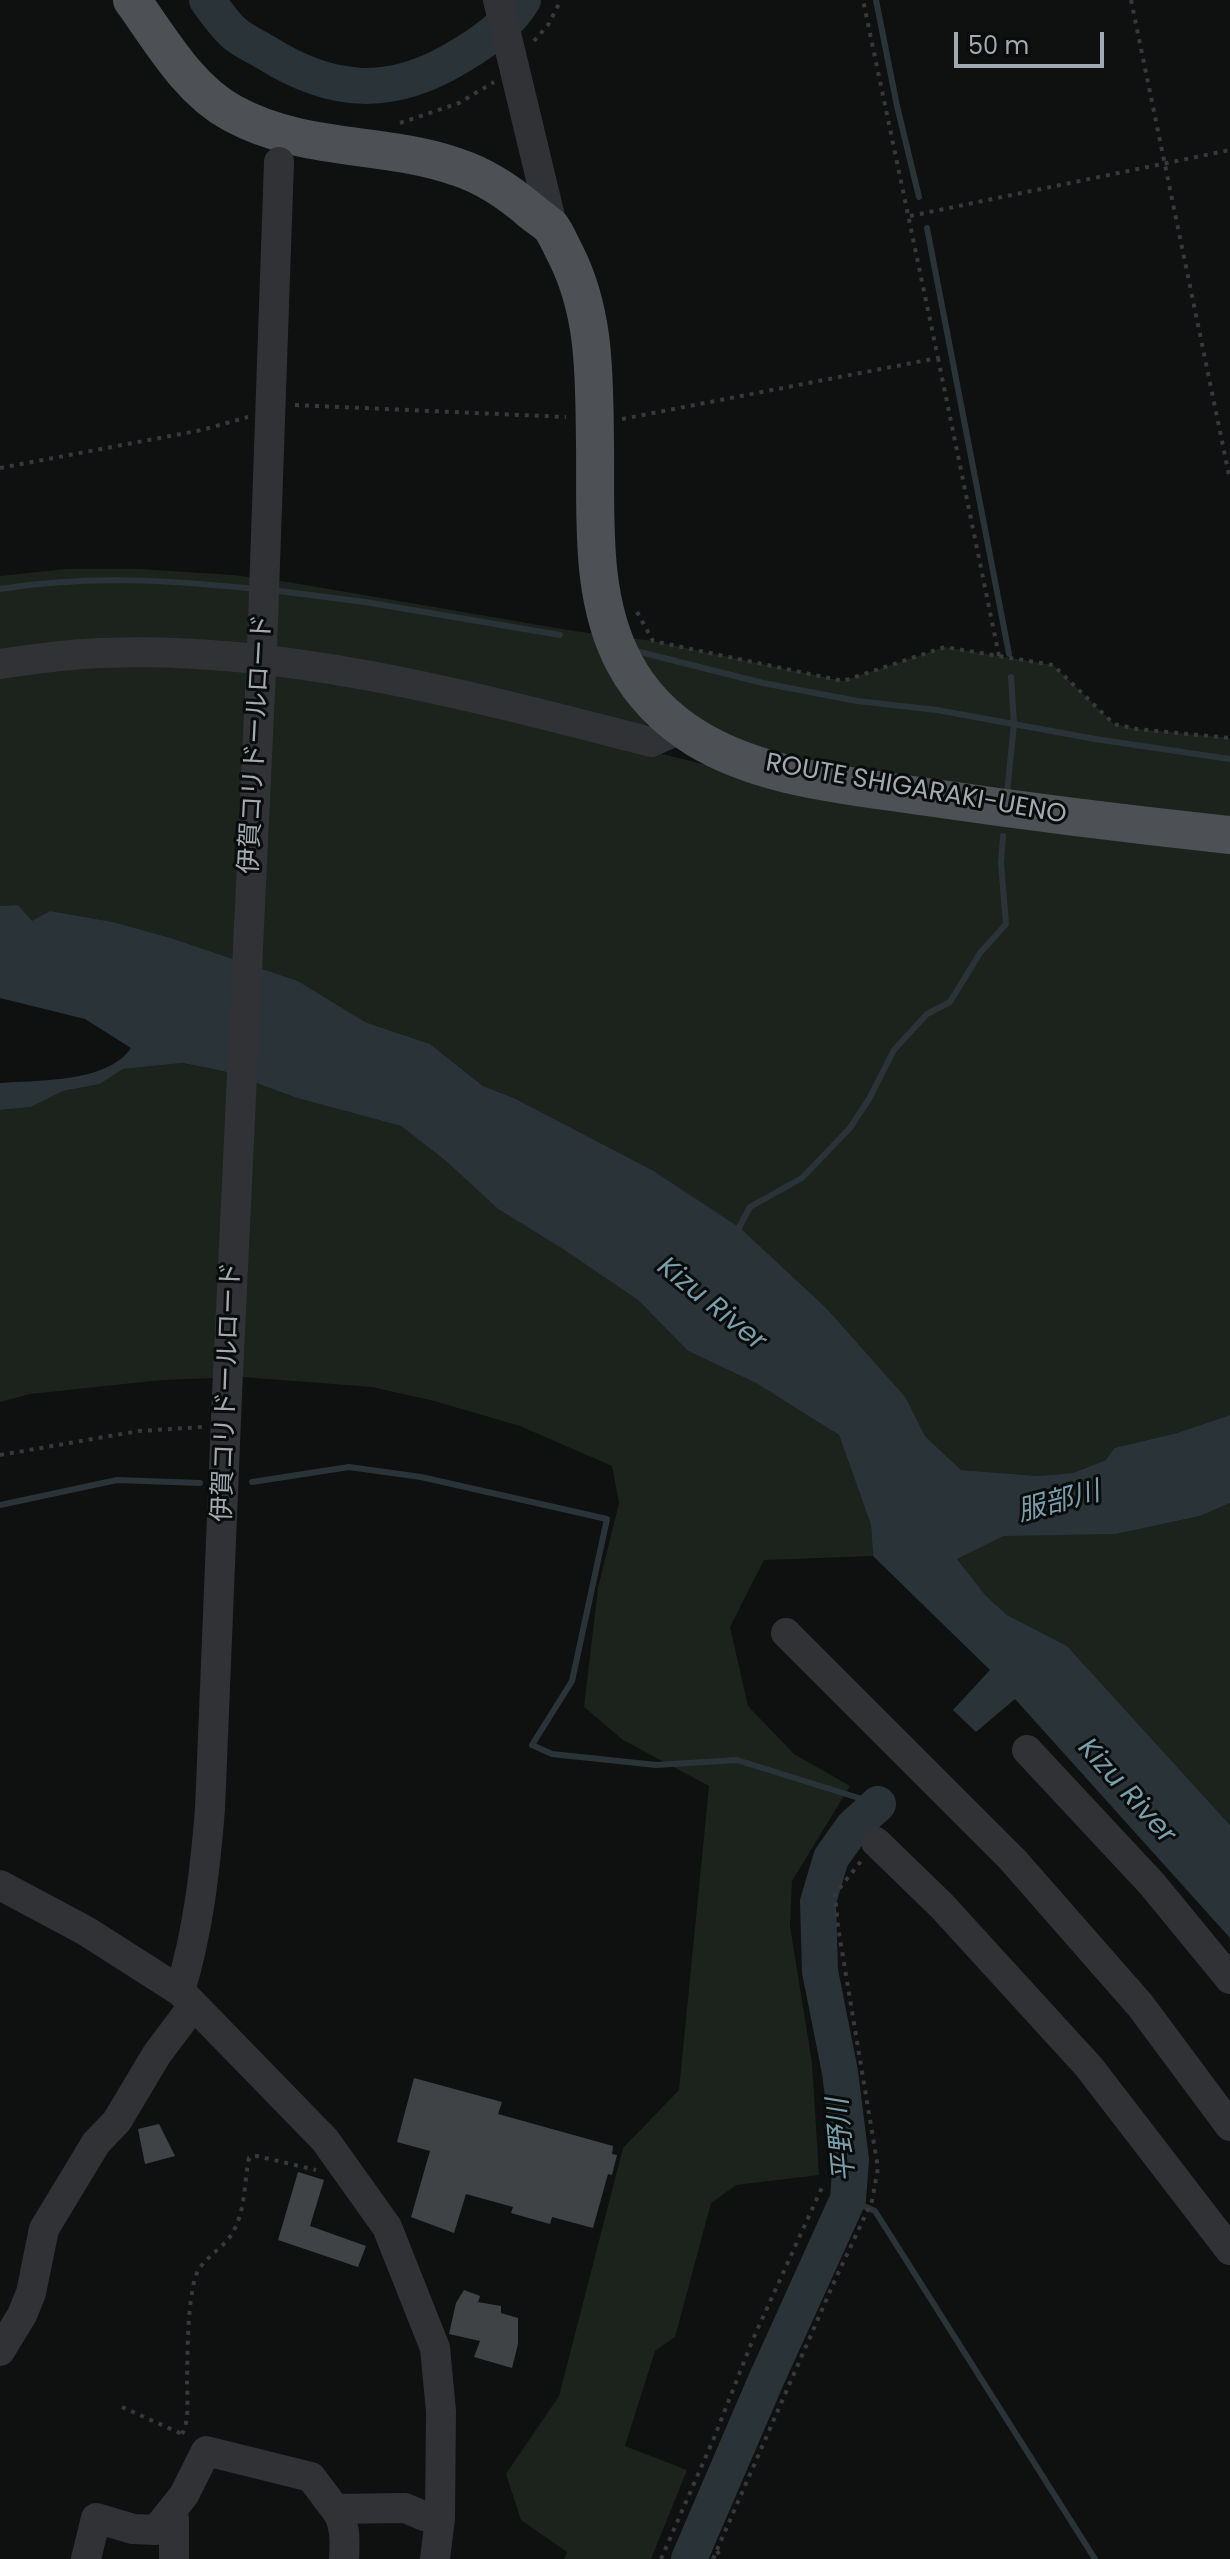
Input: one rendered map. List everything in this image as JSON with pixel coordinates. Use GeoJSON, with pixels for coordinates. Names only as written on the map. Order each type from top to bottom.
{"type":"FeatureCollection","features":[{"type":"Feature","properties":{"kind":"main road","name":"ROUTE SHIGARAKI-UENO"},"geometry":{"type":"LineString","coordinates":[[132,0],[188,77],[280,148],[351,148],[395,153],[458,167],[509,192],[553,229],[573,270],[593,342],[599,569],[612,633],[625,664],[650,701],[677,724],[697,738],[741,759],[823,780],[1039,813],[1230,835]]}},
{"type":"Feature","properties":{"kind":"street"},"geometry":{"type":"LineString","coordinates":[[498,0],[553,229]]}},
{"type":"Feature","properties":{"kind":"street","name":"伊賀コリドールロード"},"geometry":{"type":"LineString","coordinates":[[186,1998],[188,1965],[204,1876],[210,1809],[262,650],[280,148]]}},
{"type":"Feature","properties":{"kind":"street"},"geometry":{"type":"LineString","coordinates":[[0,664],[101,653],[247,659],[400,682],[651,742],[669,734],[677,724]]}},
{"type":"Feature","properties":{"kind":"street"},"geometry":{"type":"LineString","coordinates":[[786,1633],[1012,1859],[1140,2005],[1230,2126]]}},
{"type":"Feature","properties":{"kind":"street"},"geometry":{"type":"LineString","coordinates":[[1027,1750],[1152,1884],[1230,1979]]}},
{"type":"Feature","properties":{"kind":"street"},"geometry":{"type":"LineString","coordinates":[[876,1842],[942,1906],[1089,2067],[1230,2250]]}},
{"type":"Feature","properties":{"kind":"street"},"geometry":{"type":"LineString","coordinates":[[0,1885],[86,1931],[186,1998],[325,2140],[387,2227],[435,2348],[441,2411],[440,2518],[435,2559]]}},
{"type":"Feature","properties":{"kind":"street"},"geometry":{"type":"LineString","coordinates":[[0,2351],[31,2293],[44,2229],[96,2143],[117,2121],[186,1998]]}},
{"type":"Feature","properties":{"kind":"street"},"geometry":{"type":"LineString","coordinates":[[86,2559],[96,2518],[133,2529],[156,2530],[184,2495],[206,2451],[311,2477],[341,2517],[344,2559]]}},
{"type":"Feature","properties":{"kind":"street"},"geometry":{"type":"LineString","coordinates":[[335,2509],[405,2508],[424,2516],[440,2518]]}},
{"type":"Feature","properties":{"kind":"street"},"geometry":{"type":"LineString","coordinates":[[171,2514],[174,2518],[174,2559]]}},
{"type":"Feature","properties":{"kind":"path"},"geometry":{"type":"LineString","coordinates":[[395,153],[400,123],[459,103],[497,80],[548,25],[561,0]]}},
{"type":"Feature","properties":{"kind":"path"},"geometry":{"type":"LineString","coordinates":[[863,0],[999,656]]}},
{"type":"Feature","properties":{"kind":"path"},"geometry":{"type":"LineString","coordinates":[[1131,0],[1230,480]]}},
{"type":"Feature","properties":{"kind":"path"},"geometry":{"type":"LineString","coordinates":[[910,216],[1230,150]]}},
{"type":"Feature","properties":{"kind":"path"},"geometry":{"type":"LineString","coordinates":[[286,407],[300,403],[608,422],[938,358]]}},
{"type":"Feature","properties":{"kind":"path"},"geometry":{"type":"LineString","coordinates":[[0,468],[202,430],[258,415]]}},
{"type":"Feature","properties":{"kind":"path"},"geometry":{"type":"LineString","coordinates":[[632,603],[653,641],[843,681],[945,647],[1053,665],[1114,724],[1230,738]]}},
{"type":"Feature","properties":{"kind":"path"},"geometry":{"type":"LineString","coordinates":[[0,1455],[139,1431],[226,1425]]}},
{"type":"Feature","properties":{"kind":"path"},"geometry":{"type":"LineString","coordinates":[[713,2559],[872,2201],[878,2168],[835,1894],[876,1842]]}},
{"type":"Feature","properties":{"kind":"path"},"geometry":{"type":"LineString","coordinates":[[122,2407],[182,2434],[185,2429],[188,2332],[194,2278],[202,2263],[228,2242],[237,2226],[243,2207],[249,2158],[257,2156],[337,2178],[347,2172]]}},
{"type":"Feature","properties":{"kind":"path"},"geometry":{"type":"LineString","coordinates":[[661,2559],[753,2339],[824,2183]]}},
{"type":"Feature","properties":{"kind":"path"},"geometry":{"type":"LineString","coordinates":[[717,2551],[722,2559]]}},
{"type":"Feature","properties":{"kind":"shaded area"},"geometry":{"type":"Polygon","coordinates":[[[66,569],[139,569],[288,582],[574,631],[653,641],[843,681],[945,647],[1053,665],[1114,724],[1230,738],[1230,826],[783,760],[676,709],[643,726],[506,691],[0,653],[0,576],[66,569]]]}},
{"type":"Feature","properties":{"kind":"shaded area"},"geometry":{"type":"Polygon","coordinates":[[[94,663],[309,675],[626,745],[755,777],[1230,844],[1230,1415],[1177,1433],[1114,1448],[1106,1460],[1073,1473],[1038,1476],[961,1470],[925,1436],[906,1398],[652,1170],[514,1098],[483,1086],[430,1044],[365,1022],[298,981],[113,922],[50,911],[32,922],[18,905],[0,906],[0,674],[94,663]]]}},
{"type":"Feature","properties":{"kind":"shaded area"},"geometry":{"type":"Polygon","coordinates":[[[181,1063],[223,1071],[297,1098],[401,1126],[446,1161],[498,1209],[638,1300],[688,1351],[756,1383],[839,1435],[871,1525],[873,1556],[764,1560],[730,1627],[748,1706],[794,1754],[850,1786],[792,1881],[790,1926],[812,2063],[819,2175],[736,2185],[711,2203],[675,2337],[655,2351],[625,2446],[687,2470],[651,2559],[564,2559],[567,2552],[521,2520],[506,2474],[559,2396],[623,2148],[679,2090],[709,1786],[623,1740],[584,1707],[598,1588],[619,1503],[612,1466],[520,1426],[372,1387],[242,1377],[162,1380],[30,1394],[0,1402],[0,1110],[31,1107],[63,1091],[100,1084],[123,1069],[181,1063]]]}},
{"type":"Feature","properties":{"kind":"shaded area"},"geometry":{"type":"Polygon","coordinates":[[[1230,1503],[1230,1825],[1067,1646],[1007,1615],[986,1596],[957,1559],[1003,1535],[1116,1534],[1200,1516],[1230,1503]]]}},
{"type":"Feature","properties":{"kind":"water"},"geometry":{"type":"Polygon","coordinates":[[[18,905],[32,921],[50,911],[113,922],[298,981],[365,1022],[430,1044],[483,1086],[514,1098],[652,1170],[740,1228],[826,1308],[906,1398],[925,1436],[961,1470],[1038,1476],[1073,1473],[1106,1460],[1114,1448],[1177,1433],[1230,1415],[1230,1503],[1200,1516],[1116,1534],[1003,1536],[957,1559],[986,1596],[1007,1615],[1067,1646],[1230,1825],[1230,1938],[1015,1699],[976,1732],[953,1710],[990,1670],[873,1556],[871,1525],[839,1435],[756,1383],[688,1351],[638,1300],[498,1209],[446,1161],[401,1126],[297,1098],[223,1071],[182,1063],[123,1069],[100,1084],[63,1091],[31,1107],[0,1110],[0,1083],[89,1074],[106,1068],[131,1048],[85,1019],[0,998],[0,906],[18,905]]]}},
{"type":"Feature","properties":{"kind":"building"},"geometry":{"type":"Polygon","coordinates":[[[414,2078],[502,2102],[498,2114],[613,2146],[612,2154],[617,2155],[612,2175],[608,2174],[593,2228],[552,2217],[550,2224],[511,2213],[513,2207],[466,2194],[454,2233],[411,2217],[430,2151],[397,2142],[414,2078]]]}},
{"type":"Feature","properties":{"kind":"building"},"geometry":{"type":"Polygon","coordinates":[[[159,2124],[175,2156],[145,2164],[138,2129],[159,2124]]]}},
{"type":"Feature","properties":{"kind":"building"},"geometry":{"type":"Polygon","coordinates":[[[298,2172],[324,2180],[310,2226],[366,2246],[358,2267],[278,2240],[298,2172]]]}},
{"type":"Feature","properties":{"kind":"building"},"geometry":{"type":"Polygon","coordinates":[[[464,2290],[480,2296],[478,2302],[501,2306],[501,2313],[518,2318],[518,2344],[512,2368],[474,2357],[480,2341],[449,2334],[456,2303],[464,2290]]]}},
{"type":"Feature","properties":{"kind":"waterway"},"geometry":{"type":"LineString","coordinates":[[207,0],[238,36],[290,66],[315,77],[362,86],[386,85],[435,70],[487,38],[511,17],[523,0]]}},
{"type":"Feature","properties":{"kind":"waterway"},"geometry":{"type":"LineString","coordinates":[[876,0],[919,197]]}},
{"type":"Feature","properties":{"kind":"waterway"},"geometry":{"type":"LineString","coordinates":[[927,228],[1009,654]]}},
{"type":"Feature","properties":{"kind":"waterway"},"geometry":{"type":"LineString","coordinates":[[0,589],[96,580],[256,589]]}},
{"type":"Feature","properties":{"kind":"waterway"},"geometry":{"type":"LineString","coordinates":[[271,590],[365,602],[560,635]]}},
{"type":"Feature","properties":{"kind":"waterway"},"geometry":{"type":"LineString","coordinates":[[636,651],[763,683],[857,701],[937,710],[1095,739],[1230,759]]}},
{"type":"Feature","properties":{"kind":"waterway"},"geometry":{"type":"LineString","coordinates":[[1007,793],[1014,724],[1011,677]]}},
{"type":"Feature","properties":{"kind":"waterway"},"geometry":{"type":"LineString","coordinates":[[736,1233],[750,1207],[802,1178],[850,1128],[894,1050],[927,1014],[950,1002],[980,953],[1006,924],[1001,863],[1003,836]]}},
{"type":"Feature","properties":{"kind":"waterway"},"geometry":{"type":"LineString","coordinates":[[252,1482],[349,1467],[421,1477],[607,1519],[572,1681],[532,1745],[552,1754],[656,1765],[737,1760],[878,1804]]}},
{"type":"Feature","properties":{"kind":"waterway"},"geometry":{"type":"LineString","coordinates":[[0,1505],[117,1480],[200,1483]]}},
{"type":"Feature","properties":{"kind":"waterway","name":"平野川"},"geometry":{"type":"LineString","coordinates":[[689,2559],[848,2199],[851,2160],[840,2072],[820,1971],[818,1902],[831,1858],[853,1827],[878,1804]]}},
{"type":"Feature","properties":{"kind":"waterway"},"geometry":{"type":"LineString","coordinates":[[848,2199],[875,2211],[1095,2559]]}},
{"type":"Feature","properties":{"kind":"water label","name":"Kizu River"},"geometry":{"type":"Point","coordinates":[711,1305]}},
{"type":"Feature","properties":{"kind":"water label","name":"服部川"},"geometry":{"type":"Point","coordinates":[1059,1503]}},
{"type":"Feature","properties":{"kind":"water label","name":"Kizu River"},"geometry":{"type":"Point","coordinates":[1126,1792]}}]}
